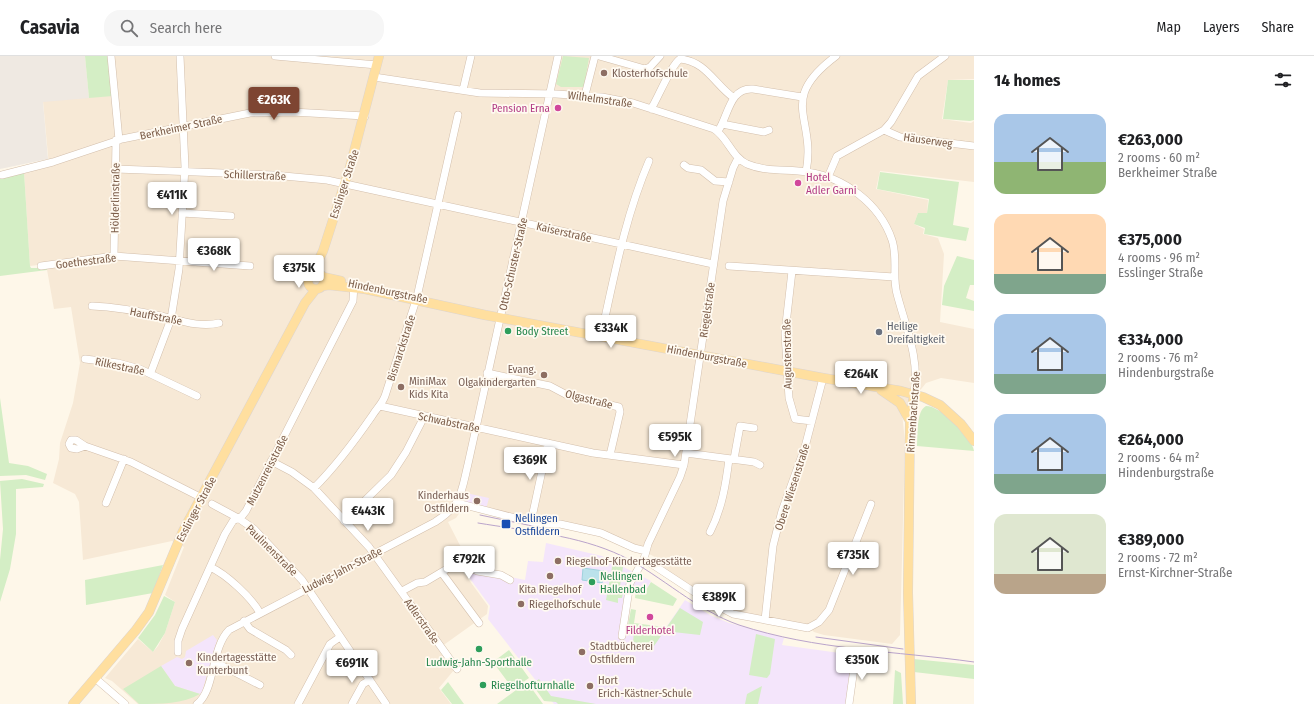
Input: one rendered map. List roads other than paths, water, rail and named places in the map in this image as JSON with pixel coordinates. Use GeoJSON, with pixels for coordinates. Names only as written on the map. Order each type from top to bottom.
{"type":"FeatureCollection","features":[{"type":"Feature","properties":{"kind":"main road","name":"Esslinger Straße"},"geometry":{"type":"LineString","coordinates":[[74,704],[136,630],[149,612],[157,597],[178,541],[305,303],[304,299],[317,281],[323,251],[365,116],[378,61]]}},
{"type":"Feature","properties":{"kind":"main road","name":"Hindenburgstraße"},"geometry":{"type":"LineString","coordinates":[[317,281],[354,286],[601,336],[914,394],[927,398],[944,408],[961,424],[974,442]]}},
{"type":"Feature","properties":{"kind":"main road"},"geometry":{"type":"LineString","coordinates":[[875,387],[887,393],[900,404],[910,423]]}},
{"type":"Feature","properties":{"kind":"main road","name":"Rinnenbachstraße"},"geometry":{"type":"LineString","coordinates":[[910,704],[908,599],[910,423],[914,394]]}},
{"type":"Feature","properties":{"kind":"street","name":"Hölderlinstraße"},"geometry":{"type":"LineString","coordinates":[[111,56],[118,140],[114,256]]}},
{"type":"Feature","properties":{"kind":"street"},"geometry":{"type":"LineString","coordinates":[[150,372],[171,319],[179,261],[185,172],[180,56]]}},
{"type":"Feature","properties":{"kind":"street"},"geometry":{"type":"LineString","coordinates":[[275,56],[378,61]]}},
{"type":"Feature","properties":{"kind":"street"},"geometry":{"type":"LineString","coordinates":[[463,90],[471,56]]}},
{"type":"Feature","properties":{"kind":"street","name":"Otto-Schuster-Straße"},"geometry":{"type":"LineString","coordinates":[[457,503],[476,428],[558,56]]}},
{"type":"Feature","properties":{"kind":"street"},"geometry":{"type":"LineString","coordinates":[[585,95],[595,56]]}},
{"type":"Feature","properties":{"kind":"street"},"geometry":{"type":"LineString","coordinates":[[599,56],[644,69],[650,67],[659,57]]}},
{"type":"Feature","properties":{"kind":"street"},"geometry":{"type":"LineString","coordinates":[[802,97],[750,89],[745,90],[734,98],[718,131],[738,158],[747,164],[758,168],[806,172],[808,148],[802,115],[802,97],[808,83],[825,59],[836,56]]}},
{"type":"Feature","properties":{"kind":"street"},"geometry":{"type":"LineString","coordinates":[[828,177],[834,160],[840,153],[884,130],[891,122],[918,76],[945,56]]}},
{"type":"Feature","properties":{"kind":"street"},"geometry":{"type":"LineString","coordinates":[[652,109],[661,86],[666,82],[679,60],[688,61],[703,68],[734,98]]}},
{"type":"Feature","properties":{"kind":"street","name":"Wilhelmstraße"},"geometry":{"type":"LineString","coordinates":[[374,77],[487,93],[585,95],[602,97],[652,109],[718,131]]}},
{"type":"Feature","properties":{"kind":"street","name":"Berkheimer Straße"},"geometry":{"type":"LineString","coordinates":[[2,175],[51,163],[118,140],[258,112],[292,112],[365,116]]}},
{"type":"Feature","properties":{"kind":"street","name":"Bismarckstraße"},"geometry":{"type":"LineString","coordinates":[[314,488],[343,455],[380,406],[389,386],[416,299],[458,115]]}},
{"type":"Feature","properties":{"kind":"street"},"geometry":{"type":"LineString","coordinates":[[722,124],[764,132],[769,130]]}},
{"type":"Feature","properties":{"kind":"street","name":"Häuserweg"},"geometry":{"type":"LineString","coordinates":[[884,130],[900,137],[974,146]]}},
{"type":"Feature","properties":{"kind":"street","name":"Riegelstraße"},"geometry":{"type":"LineString","coordinates":[[622,636],[629,586],[644,559],[646,551],[684,465],[723,201],[738,158]]}},
{"type":"Feature","properties":{"kind":"street"},"geometry":{"type":"LineString","coordinates":[[601,336],[622,245],[639,185],[649,161]]}},
{"type":"Feature","properties":{"kind":"street"},"geometry":{"type":"LineString","coordinates":[[684,165],[688,168],[701,170],[715,181],[729,182]]}},
{"type":"Feature","properties":{"kind":"street","name":"Schillerstraße"},"geometry":{"type":"LineString","coordinates":[[116,169],[273,175],[345,183]]}},
{"type":"Feature","properties":{"kind":"street","name":"Rinnenbachstraße"},"geometry":{"type":"LineString","coordinates":[[806,172],[828,177],[849,188],[878,212],[887,227],[894,246],[894,277],[896,292],[916,362],[917,375],[914,394]]}},
{"type":"Feature","properties":{"kind":"street","name":"Kaiserstraße"},"geometry":{"type":"LineString","coordinates":[[345,183],[713,264]]}},
{"type":"Feature","properties":{"kind":"street"},"geometry":{"type":"LineString","coordinates":[[182,213],[231,216]]}},
{"type":"Feature","properties":{"kind":"street","name":"Goethestraße"},"geometry":{"type":"LineString","coordinates":[[41,266],[114,256],[250,266]]}},
{"type":"Feature","properties":{"kind":"street"},"geometry":{"type":"LineString","coordinates":[[728,266],[894,277]]}},
{"type":"Feature","properties":{"kind":"street","name":"Augustenstraße"},"geometry":{"type":"LineString","coordinates":[[792,271],[785,333],[789,398],[794,418],[797,420],[812,421]]}},
{"type":"Feature","properties":{"kind":"street","name":"Mutzenreisstraße"},"geometry":{"type":"LineString","coordinates":[[178,652],[178,641],[182,629],[210,567],[231,524],[246,511],[353,301],[354,286]]}},
{"type":"Feature","properties":{"kind":"street","name":"Hauffstraße"},"geometry":{"type":"LineString","coordinates":[[92,306],[134,311],[198,324],[219,323]]}},
{"type":"Feature","properties":{"kind":"street","name":"Rilkestraße"},"geometry":{"type":"LineString","coordinates":[[85,359],[124,364],[150,372],[188,393],[197,396]]}},
{"type":"Feature","properties":{"kind":"street","name":"Olgastraße"},"geometry":{"type":"LineString","coordinates":[[488,373],[550,386],[567,395],[619,407],[620,412],[610,455]]}},
{"type":"Feature","properties":{"kind":"street","name":"Obere Wiesenstraße"},"geometry":{"type":"LineString","coordinates":[[765,620],[773,546],[782,511],[803,454],[823,378]]}},
{"type":"Feature","properties":{"kind":"street","name":"Schwabstraße"},"geometry":{"type":"LineString","coordinates":[[380,406],[424,417],[548,443],[610,455],[684,465]]}},
{"type":"Feature","properties":{"kind":"street"},"geometry":{"type":"LineString","coordinates":[[344,521],[391,475],[415,436],[424,417]]}},
{"type":"Feature","properties":{"kind":"street"},"geometry":{"type":"LineString","coordinates":[[710,532],[716,521],[724,493],[740,426],[754,428]]}},
{"type":"Feature","properties":{"kind":"street"},"geometry":{"type":"LineString","coordinates":[[532,522],[548,443]]}},
{"type":"Feature","properties":{"kind":"street"},"geometry":{"type":"LineString","coordinates":[[85,446],[124,459],[202,498]]}},
{"type":"Feature","properties":{"kind":"street"},"geometry":{"type":"LineString","coordinates":[[686,453],[754,462],[760,465]]}},
{"type":"Feature","properties":{"kind":"street"},"geometry":{"type":"LineString","coordinates":[[106,503],[124,459]]}},
{"type":"Feature","properties":{"kind":"street","name":"Adlerstraße"},"geometry":{"type":"LineString","coordinates":[[271,461],[292,472],[314,488],[375,554],[457,669]]}},
{"type":"Feature","properties":{"kind":"street"},"geometry":{"type":"LineString","coordinates":[[457,503],[545,525],[560,524],[601,533],[634,548],[646,551]]}},
{"type":"Feature","properties":{"kind":"street","name":"Ludwig-Jahn-Straße"},"geometry":{"type":"LineString","coordinates":[[199,704],[204,696],[224,635],[233,627],[435,522],[445,516],[457,503]]}},
{"type":"Feature","properties":{"kind":"street","name":"Paulinenstraße"},"geometry":{"type":"LineString","coordinates":[[212,504],[238,518],[264,538],[308,588],[386,704]]}},
{"type":"Feature","properties":{"kind":"street"},"geometry":{"type":"LineString","coordinates":[[644,559],[723,609],[736,614],[808,628],[815,625],[826,615],[871,504]]}},
{"type":"Feature","properties":{"kind":"street","name":"Adlerstraße"},"geometry":{"type":"LineString","coordinates":[[402,592],[442,573],[465,558],[472,558],[476,563],[475,569]]}},
{"type":"Feature","properties":{"kind":"street"},"geometry":{"type":"LineString","coordinates":[[457,563],[469,570],[475,569],[477,571],[501,575],[510,580]]}},
{"type":"Feature","properties":{"kind":"street"},"geometry":{"type":"LineString","coordinates":[[210,567],[238,588],[260,613]]}},
{"type":"Feature","properties":{"kind":"street"},"geometry":{"type":"LineString","coordinates":[[442,573],[478,622]]}},
{"type":"Feature","properties":{"kind":"street"},"geometry":{"type":"LineString","coordinates":[[244,621],[250,630],[286,650],[291,655]]}},
{"type":"Feature","properties":{"kind":"street"},"geometry":{"type":"LineString","coordinates":[[298,704],[330,644],[340,636]]}},
{"type":"Feature","properties":{"kind":"street"},"geometry":{"type":"LineString","coordinates":[[849,704],[856,654]]}},
{"type":"Feature","properties":{"kind":"street"},"geometry":{"type":"LineString","coordinates":[[214,662],[260,685]]}},
{"type":"Feature","properties":{"kind":"street"},"geometry":{"type":"LineString","coordinates":[[95,678],[125,704]]}},
{"type":"Feature","properties":{"kind":"street"},"geometry":{"type":"LineString","coordinates":[[352,704],[363,684],[370,680]]}},
{"type":"Feature","properties":{"kind":"water"},"geometry":{"type":"Polygon","coordinates":[[[583,568],[604,571],[602,583],[582,580],[583,568]]]}},
{"type":"Feature","properties":{"kind":"tram line"},"geometry":{"type":"LineString","coordinates":[[480,515],[542,528]]}},
{"type":"Feature","properties":{"kind":"tram line"},"geometry":{"type":"LineString","coordinates":[[478,523],[570,538],[605,549],[637,564],[708,611],[739,625],[797,640],[826,645],[974,662]]}},
{"type":"Feature","properties":{"kind":"tram line"},"geometry":{"type":"LineString","coordinates":[[816,637],[903,649]]}},
{"type":"Feature","properties":{"kind":"place","name":"Klosterhofschule"},"geometry":{"type":"Point","coordinates":[604,73]}},
{"type":"Feature","properties":{"kind":"place","name":"Pension Erna"},"geometry":{"type":"Point","coordinates":[558,108]}},
{"type":"Feature","properties":{"kind":"place","name":"Hotel Adler Garni"},"geometry":{"type":"Point","coordinates":[798,183]}},
{"type":"Feature","properties":{"kind":"place","name":"Body Street"},"geometry":{"type":"Point","coordinates":[508,331]}},
{"type":"Feature","properties":{"kind":"place","name":"Heilige Dreifaltigkeit"},"geometry":{"type":"Point","coordinates":[879,332]}},
{"type":"Feature","properties":{"kind":"place","name":"Evang. Olgakindergarten"},"geometry":{"type":"Point","coordinates":[544,375]}},
{"type":"Feature","properties":{"kind":"place","name":"MiniMax Kids Kita"},"geometry":{"type":"Point","coordinates":[401,387]}},
{"type":"Feature","properties":{"kind":"place","name":"Kinderhaus Ostfildern"},"geometry":{"type":"Point","coordinates":[477,501]}},
{"type":"Feature","properties":{"kind":"place","name":"Nellingen Ostfildern"},"geometry":{"type":"Point","coordinates":[506,524]}},
{"type":"Feature","properties":{"kind":"place","name":"Riegelhof-Kindertagesstätte"},"geometry":{"type":"Point","coordinates":[558,561]}},
{"type":"Feature","properties":{"kind":"place","name":"Kita Riegelhof"},"geometry":{"type":"Point","coordinates":[550,576]}},
{"type":"Feature","properties":{"kind":"place","name":"Nellingen Hallenbad"},"geometry":{"type":"Point","coordinates":[592,582]}},
{"type":"Feature","properties":{"kind":"place","name":"Riegelhofschule"},"geometry":{"type":"Point","coordinates":[521,604]}},
{"type":"Feature","properties":{"kind":"place","name":"Filderhotel"},"geometry":{"type":"Point","coordinates":[650,617]}},
{"type":"Feature","properties":{"kind":"place","name":"Ludwig-Jahn-Sporthalle"},"geometry":{"type":"Point","coordinates":[479,649]}},
{"type":"Feature","properties":{"kind":"place","name":"Stadtbücherei Ostfildern"},"geometry":{"type":"Point","coordinates":[582,652]}},
{"type":"Feature","properties":{"kind":"place","name":"Kindertagesstätte Kunterbunt"},"geometry":{"type":"Point","coordinates":[189,663]}},
{"type":"Feature","properties":{"kind":"place","name":"Riegelhofturnhalle"},"geometry":{"type":"Point","coordinates":[483,685]}},
{"type":"Feature","properties":{"kind":"place","name":"Hort Erich-Kästner-Schule"},"geometry":{"type":"Point","coordinates":[590,686]}}]}
